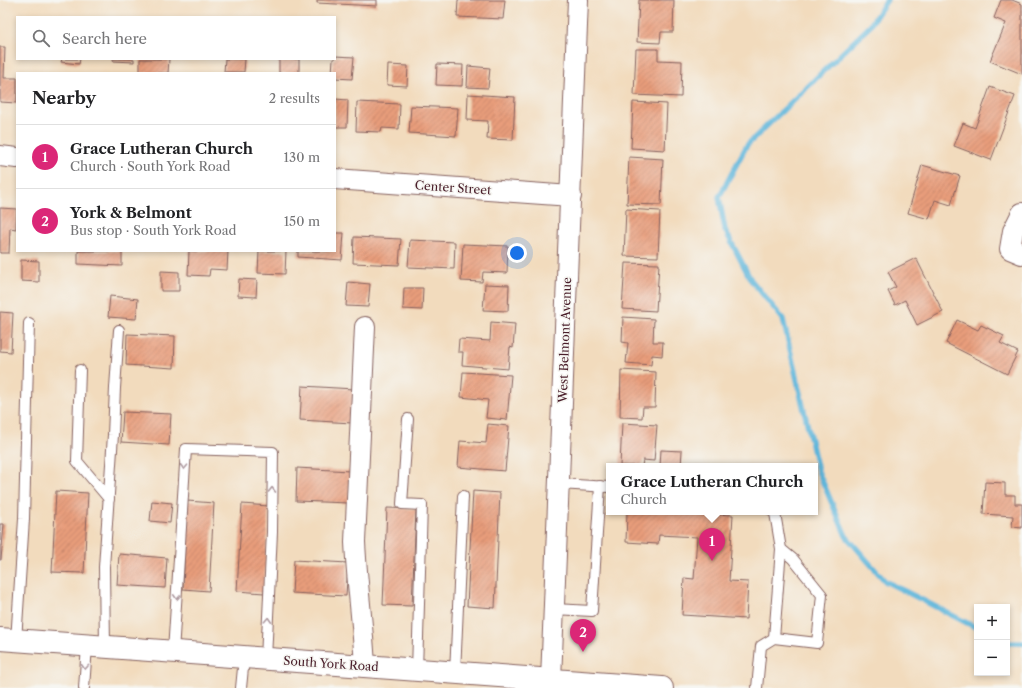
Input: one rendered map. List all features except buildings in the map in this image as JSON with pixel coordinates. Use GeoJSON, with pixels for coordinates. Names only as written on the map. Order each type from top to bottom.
{"type":"FeatureCollection","features":[{"type":"Feature","properties":{"kind":"main road","name":"South York Road"},"geometry":{"type":"LineString","coordinates":[[8,640],[455,673],[541,683],[662,688]]}},
{"type":"Feature","properties":{"kind":"street","name":"West Belmont Avenue"},"geometry":{"type":"LineString","coordinates":[[541,683],[554,609],[578,0]]}},
{"type":"Feature","properties":{"kind":"street"},"geometry":{"type":"LineString","coordinates":[[0,156],[16,158]]}},
{"type":"Feature","properties":{"kind":"street","name":"Center Street"},"geometry":{"type":"LineString","coordinates":[[336,180],[571,196]]}},
{"type":"Feature","properties":{"kind":"street"},"geometry":{"type":"LineString","coordinates":[[1022,213],[1013,231],[1010,249],[1022,254]]}},
{"type":"Feature","properties":{"kind":"street"},"geometry":{"type":"LineString","coordinates":[[365,327],[355,542],[356,577],[362,619],[365,667]]}},
{"type":"Feature","properties":{"kind":"lane"},"geometry":{"type":"LineString","coordinates":[[8,640],[24,519],[29,324]]}},
{"type":"Feature","properties":{"kind":"lane"},"geometry":{"type":"LineString","coordinates":[[84,688],[96,647],[104,567],[119,330]]}},
{"type":"Feature","properties":{"kind":"lane"},"geometry":{"type":"LineString","coordinates":[[80,370],[77,461],[109,499]]}},
{"type":"Feature","properties":{"kind":"lane"},"geometry":{"type":"LineString","coordinates":[[408,419],[402,504],[422,505],[417,670]]}},
{"type":"Feature","properties":{"kind":"lane"},"geometry":{"type":"LineString","coordinates":[[173,652],[186,449],[273,452],[272,532],[266,659]]}},
{"type":"Feature","properties":{"kind":"lane"},"geometry":{"type":"LineString","coordinates":[[554,609],[592,611],[604,486],[559,484]]}},
{"type":"Feature","properties":{"kind":"lane"},"geometry":{"type":"LineString","coordinates":[[455,673],[463,496]]}},
{"type":"Feature","properties":{"kind":"lane"},"geometry":{"type":"LineString","coordinates":[[774,638],[781,549],[775,515]]}},
{"type":"Feature","properties":{"kind":"lane"},"geometry":{"type":"LineString","coordinates":[[757,688],[761,646],[774,638],[817,643],[822,596],[793,559],[781,549]]}},
{"type":"Feature","properties":{"kind":"lane"},"geometry":{"type":"LineString","coordinates":[[241,688],[244,658]]}},
{"type":"Feature","properties":{"kind":"waterway"},"geometry":{"type":"LineString","coordinates":[[816,463],[783,319],[751,280],[725,230],[719,197],[747,145],[868,28],[887,0]]}},
{"type":"Feature","properties":{"kind":"waterway"},"geometry":{"type":"LineString","coordinates":[[818,471],[846,536],[885,581],[974,626]]}},
{"type":"Feature","properties":{"kind":"waterway"},"geometry":{"type":"LineString","coordinates":[[1010,643],[1022,643]]}},
{"type":"Feature","properties":{"kind":"place","name":"Grace Lutheran Church"},"geometry":{"type":"Point","coordinates":[712,561]}},
{"type":"Feature","properties":{"kind":"place","name":"York & Belmont"},"geometry":{"type":"Point","coordinates":[583,652]}}]}
